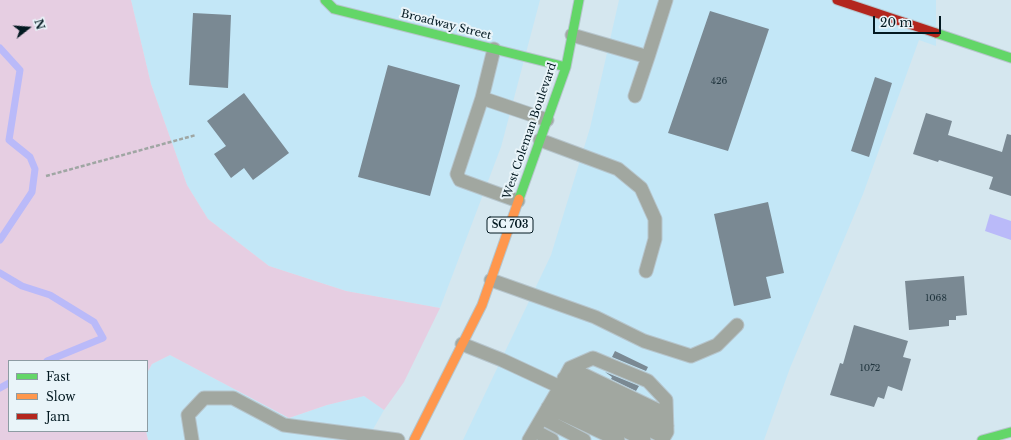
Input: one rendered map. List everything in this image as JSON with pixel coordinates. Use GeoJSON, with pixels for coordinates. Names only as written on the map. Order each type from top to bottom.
{"type":"FeatureCollection","features":[{"type":"Feature","properties":{"kind":"main road","name":"Broadway Street"},"geometry":{"type":"LineString","coordinates":[[324,0],[334,9],[566,67]]}},
{"type":"Feature","properties":{"kind":"main road","name":"West Coleman Boulevard"},"geometry":{"type":"LineString","coordinates":[[414,440],[482,305],[566,67],[579,0]]}},
{"type":"Feature","properties":{"kind":"main road"},"geometry":{"type":"LineString","coordinates":[[837,0],[1011,58]]}},
{"type":"Feature","properties":{"kind":"main road"},"geometry":{"type":"LineString","coordinates":[[982,440],[1011,432]]}},
{"type":"Feature","properties":{"kind":"lane"},"geometry":{"type":"LineString","coordinates":[[636,96],[666,0]]}},
{"type":"Feature","properties":{"kind":"lane"},"geometry":{"type":"LineString","coordinates":[[572,35],[648,57]]}},
{"type":"Feature","properties":{"kind":"lane"},"geometry":{"type":"LineString","coordinates":[[494,49],[482,98],[457,174],[460,180],[518,201]]}},
{"type":"Feature","properties":{"kind":"lane"},"geometry":{"type":"LineString","coordinates":[[482,98],[547,120]]}},
{"type":"Feature","properties":{"kind":"lane"},"geometry":{"type":"LineString","coordinates":[[540,140],[618,169],[641,188],[655,219],[655,239],[646,271]]}},
{"type":"Feature","properties":{"kind":"lane"},"geometry":{"type":"LineString","coordinates":[[491,280],[595,317],[644,342],[691,356],[717,345],[737,325]]}},
{"type":"Feature","properties":{"kind":"lane"},"geometry":{"type":"LineString","coordinates":[[462,344],[502,360],[556,393],[644,440]]}},
{"type":"Feature","properties":{"kind":"lane"},"geometry":{"type":"LineString","coordinates":[[552,440],[532,436],[556,393],[593,358],[648,381],[666,400],[665,429]]}},
{"type":"Feature","properties":{"kind":"lane"},"geometry":{"type":"LineString","coordinates":[[556,393],[665,429]]}},
{"type":"Feature","properties":{"kind":"lane"},"geometry":{"type":"LineString","coordinates":[[556,393],[665,429]]}},
{"type":"Feature","properties":{"kind":"lane"},"geometry":{"type":"LineString","coordinates":[[556,393],[584,440]]}},
{"type":"Feature","properties":{"kind":"lane"},"geometry":{"type":"LineString","coordinates":[[556,393],[618,440]]}},
{"type":"Feature","properties":{"kind":"lane"},"geometry":{"type":"LineString","coordinates":[[192,440],[188,416],[204,398],[233,398],[284,425],[398,440]]}},
{"type":"Feature","properties":{"kind":"path"},"geometry":{"type":"LineString","coordinates":[[46,176],[196,135]]}},
{"type":"Feature","properties":{"kind":"shaded area"},"geometry":{"type":"Polygon","coordinates":[[[0,0],[131,0],[151,84],[187,185],[208,219],[269,266],[346,291],[440,308],[404,382],[384,410],[364,396],[327,405],[289,418],[170,355],[152,364],[148,371],[148,360],[8,360],[8,432],[146,432],[148,440],[0,440],[0,0]]]}},
{"type":"Feature","properties":{"kind":"shaded area"},"geometry":{"type":"Polygon","coordinates":[[[131,0],[540,0],[501,147],[440,308],[346,291],[269,266],[208,219],[187,185],[151,84],[131,0]]]}},
{"type":"Feature","properties":{"kind":"shaded area"},"geometry":{"type":"Polygon","coordinates":[[[619,0],[936,0],[936,46],[919,40],[863,194],[790,368],[764,440],[463,440],[551,255],[590,128],[619,0]]]}},
{"type":"Feature","properties":{"kind":"shaded area"},"geometry":{"type":"Polygon","coordinates":[[[170,355],[289,418],[327,405],[364,396],[384,410],[367,440],[148,440],[146,432],[148,432],[148,371],[152,364],[170,355]]]}},
{"type":"Feature","properties":{"kind":"water"},"geometry":{"type":"Polygon","coordinates":[[[990,214],[1011,221],[1011,240],[985,231],[990,214]]]}},
{"type":"Feature","properties":{"kind":"building"},"geometry":{"type":"Polygon","coordinates":[[[710,11],[769,29],[728,151],[668,133],[710,11]]]}},
{"type":"Feature","properties":{"kind":"building"},"geometry":{"type":"Polygon","coordinates":[[[193,13],[231,15],[228,88],[189,85],[193,13]]]}},
{"type":"Feature","properties":{"kind":"building"},"geometry":{"type":"Polygon","coordinates":[[[388,65],[460,85],[430,196],[358,177],[388,65]]]}},
{"type":"Feature","properties":{"kind":"building"},"geometry":{"type":"Polygon","coordinates":[[[875,77],[892,83],[869,157],[851,151],[875,77]]]}},
{"type":"Feature","properties":{"kind":"building"},"geometry":{"type":"Polygon","coordinates":[[[244,93],[289,153],[253,180],[244,168],[231,178],[214,154],[226,146],[207,121],[244,93]]]}},
{"type":"Feature","properties":{"kind":"building"},"geometry":{"type":"Polygon","coordinates":[[[926,113],[952,121],[948,135],[1002,152],[1007,134],[1011,135],[1011,196],[989,189],[993,177],[939,160],[938,162],[913,154],[926,113]]]}},
{"type":"Feature","properties":{"kind":"building"},"geometry":{"type":"Polygon","coordinates":[[[768,202],[784,273],[766,277],[771,298],[734,306],[714,214],[768,202]]]}},
{"type":"Feature","properties":{"kind":"building"},"geometry":{"type":"Polygon","coordinates":[[[964,276],[967,315],[956,316],[956,320],[949,320],[949,326],[909,330],[905,281],[964,276]]]}},
{"type":"Feature","properties":{"kind":"building"},"geometry":{"type":"Polygon","coordinates":[[[854,325],[908,341],[903,357],[911,359],[902,391],[888,386],[884,399],[878,397],[874,407],[830,395],[840,363],[843,364],[854,325]]]}},
{"type":"Feature","properties":{"kind":"building"},"geometry":{"type":"Polygon","coordinates":[[[615,351],[648,367],[646,371],[612,357],[615,351]]]}},
{"type":"Feature","properties":{"kind":"building"},"geometry":{"type":"Polygon","coordinates":[[[605,372],[639,386],[636,391],[611,379],[612,377],[605,372]]]}},
{"type":"Feature","properties":{"kind":"waterway"},"geometry":{"type":"LineString","coordinates":[[0,48],[20,70],[9,140],[30,157],[35,169],[32,192],[0,240]]}},
{"type":"Feature","properties":{"kind":"waterway"},"geometry":{"type":"LineString","coordinates":[[0,273],[22,286],[50,295],[94,322],[103,338],[49,360]]}},
{"type":"Feature","properties":{"kind":"waterway"},"geometry":{"type":"LineString","coordinates":[[0,388],[8,384]]}},
{"type":"Feature","properties":{"kind":"traffic: fast"},"geometry":{"type":"LineString","coordinates":[[325,0],[334,9],[566,67]]}},
{"type":"Feature","properties":{"kind":"traffic: fast"},"geometry":{"type":"LineString","coordinates":[[519,199],[566,67],[579,0]]}},
{"type":"Feature","properties":{"kind":"traffic: fast"},"geometry":{"type":"LineString","coordinates":[[936,33],[1011,58]]}},
{"type":"Feature","properties":{"kind":"traffic: fast"},"geometry":{"type":"LineString","coordinates":[[982,440],[1011,432]]}},
{"type":"Feature","properties":{"kind":"traffic: slow"},"geometry":{"type":"LineString","coordinates":[[414,440],[482,305],[519,199]]}},
{"type":"Feature","properties":{"kind":"traffic: jam"},"geometry":{"type":"LineString","coordinates":[[837,0],[936,33]]}}]}
